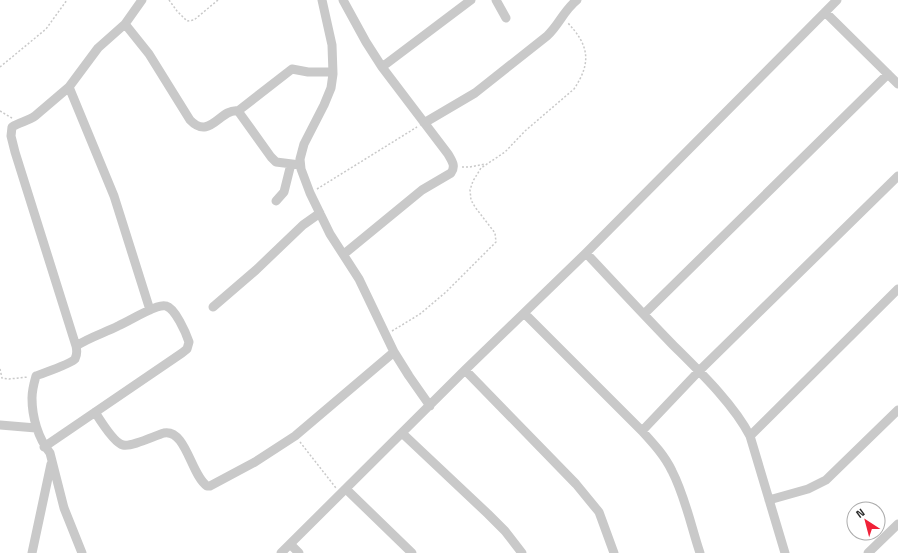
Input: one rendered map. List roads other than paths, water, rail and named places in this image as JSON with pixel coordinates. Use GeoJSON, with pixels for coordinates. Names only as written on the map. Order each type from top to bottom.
{"type":"FeatureCollection","features":[{"type":"Feature","properties":{"kind":"street"},"geometry":{"type":"LineString","coordinates":[[82,553],[64,508],[50,453],[44,447],[36,428],[32,397],[36,376],[51,369],[66,365],[75,359],[77,353],[76,346],[15,152],[11,131],[12,127],[35,116],[69,87],[98,48],[125,24],[142,0]]}},
{"type":"Feature","properties":{"kind":"street"},"geometry":{"type":"LineString","coordinates":[[276,201],[284,192],[300,159],[304,144],[331,88],[333,72],[332,45],[322,0]]}},
{"type":"Feature","properties":{"kind":"street"},"geometry":{"type":"LineString","coordinates":[[343,0],[366,42],[382,67],[448,154],[454,167],[451,173],[422,190],[344,254]]}},
{"type":"Feature","properties":{"kind":"street"},"geometry":{"type":"LineString","coordinates":[[382,67],[471,0]]}},
{"type":"Feature","properties":{"kind":"street"},"geometry":{"type":"LineString","coordinates":[[496,0],[506,18]]}},
{"type":"Feature","properties":{"kind":"street"},"geometry":{"type":"LineString","coordinates":[[424,123],[475,93],[547,36],[557,26],[567,9],[577,0]]}},
{"type":"Feature","properties":{"kind":"street"},"geometry":{"type":"LineString","coordinates":[[281,553],[465,370],[525,314],[837,0]]}},
{"type":"Feature","properties":{"kind":"street"},"geometry":{"type":"LineString","coordinates":[[825,12],[898,84]]}},
{"type":"Feature","properties":{"kind":"street"},"geometry":{"type":"LineString","coordinates":[[125,24],[149,54],[190,120],[195,126],[200,128],[215,122],[230,111],[238,110],[292,69],[308,72],[333,72]]}},
{"type":"Feature","properties":{"kind":"street"},"geometry":{"type":"LineString","coordinates":[[644,314],[888,74]]}},
{"type":"Feature","properties":{"kind":"street"},"geometry":{"type":"LineString","coordinates":[[69,87],[114,196],[150,310]]}},
{"type":"Feature","properties":{"kind":"street"},"geometry":{"type":"LineString","coordinates":[[238,110],[276,162],[296,165]]}},
{"type":"Feature","properties":{"kind":"street"},"geometry":{"type":"LineString","coordinates":[[296,165],[330,234],[359,279],[394,352],[430,406]]}},
{"type":"Feature","properties":{"kind":"street"},"geometry":{"type":"LineString","coordinates":[[642,431],[699,371],[898,176]]}},
{"type":"Feature","properties":{"kind":"street"},"geometry":{"type":"LineString","coordinates":[[213,307],[256,270],[303,225],[320,213]]}},
{"type":"Feature","properties":{"kind":"street"},"geometry":{"type":"LineString","coordinates":[[586,253],[699,371],[738,416],[750,436],[785,553]]}},
{"type":"Feature","properties":{"kind":"street"},"geometry":{"type":"LineString","coordinates":[[750,436],[898,289]]}},
{"type":"Feature","properties":{"kind":"street"},"geometry":{"type":"LineString","coordinates":[[44,447],[182,353],[190,342],[175,314],[165,305],[150,310],[119,326],[90,337],[76,346]]}},
{"type":"Feature","properties":{"kind":"street"},"geometry":{"type":"LineString","coordinates":[[525,314],[642,431],[657,448],[672,470],[700,553]]}},
{"type":"Feature","properties":{"kind":"street"},"geometry":{"type":"LineString","coordinates":[[95,412],[116,441],[122,445],[133,444],[168,432],[174,434],[185,449],[201,480],[207,486],[217,483],[255,462],[295,436],[394,352]]}},
{"type":"Feature","properties":{"kind":"street"},"geometry":{"type":"LineString","coordinates":[[465,370],[592,502],[602,519],[614,553]]}},
{"type":"Feature","properties":{"kind":"street"},"geometry":{"type":"LineString","coordinates":[[769,500],[808,489],[826,480],[898,410]]}},
{"type":"Feature","properties":{"kind":"street"},"geometry":{"type":"LineString","coordinates":[[0,425],[36,428]]}},
{"type":"Feature","properties":{"kind":"street"},"geometry":{"type":"LineString","coordinates":[[402,433],[488,514],[505,531],[522,553]]}},
{"type":"Feature","properties":{"kind":"street"},"geometry":{"type":"LineString","coordinates":[[32,553],[51,461]]}},
{"type":"Feature","properties":{"kind":"street"},"geometry":{"type":"LineString","coordinates":[[343,492],[412,553]]}},
{"type":"Feature","properties":{"kind":"street"},"geometry":{"type":"LineString","coordinates":[[868,553],[898,524]]}},
{"type":"Feature","properties":{"kind":"street"},"geometry":{"type":"LineString","coordinates":[[290,544],[299,553]]}}]}
